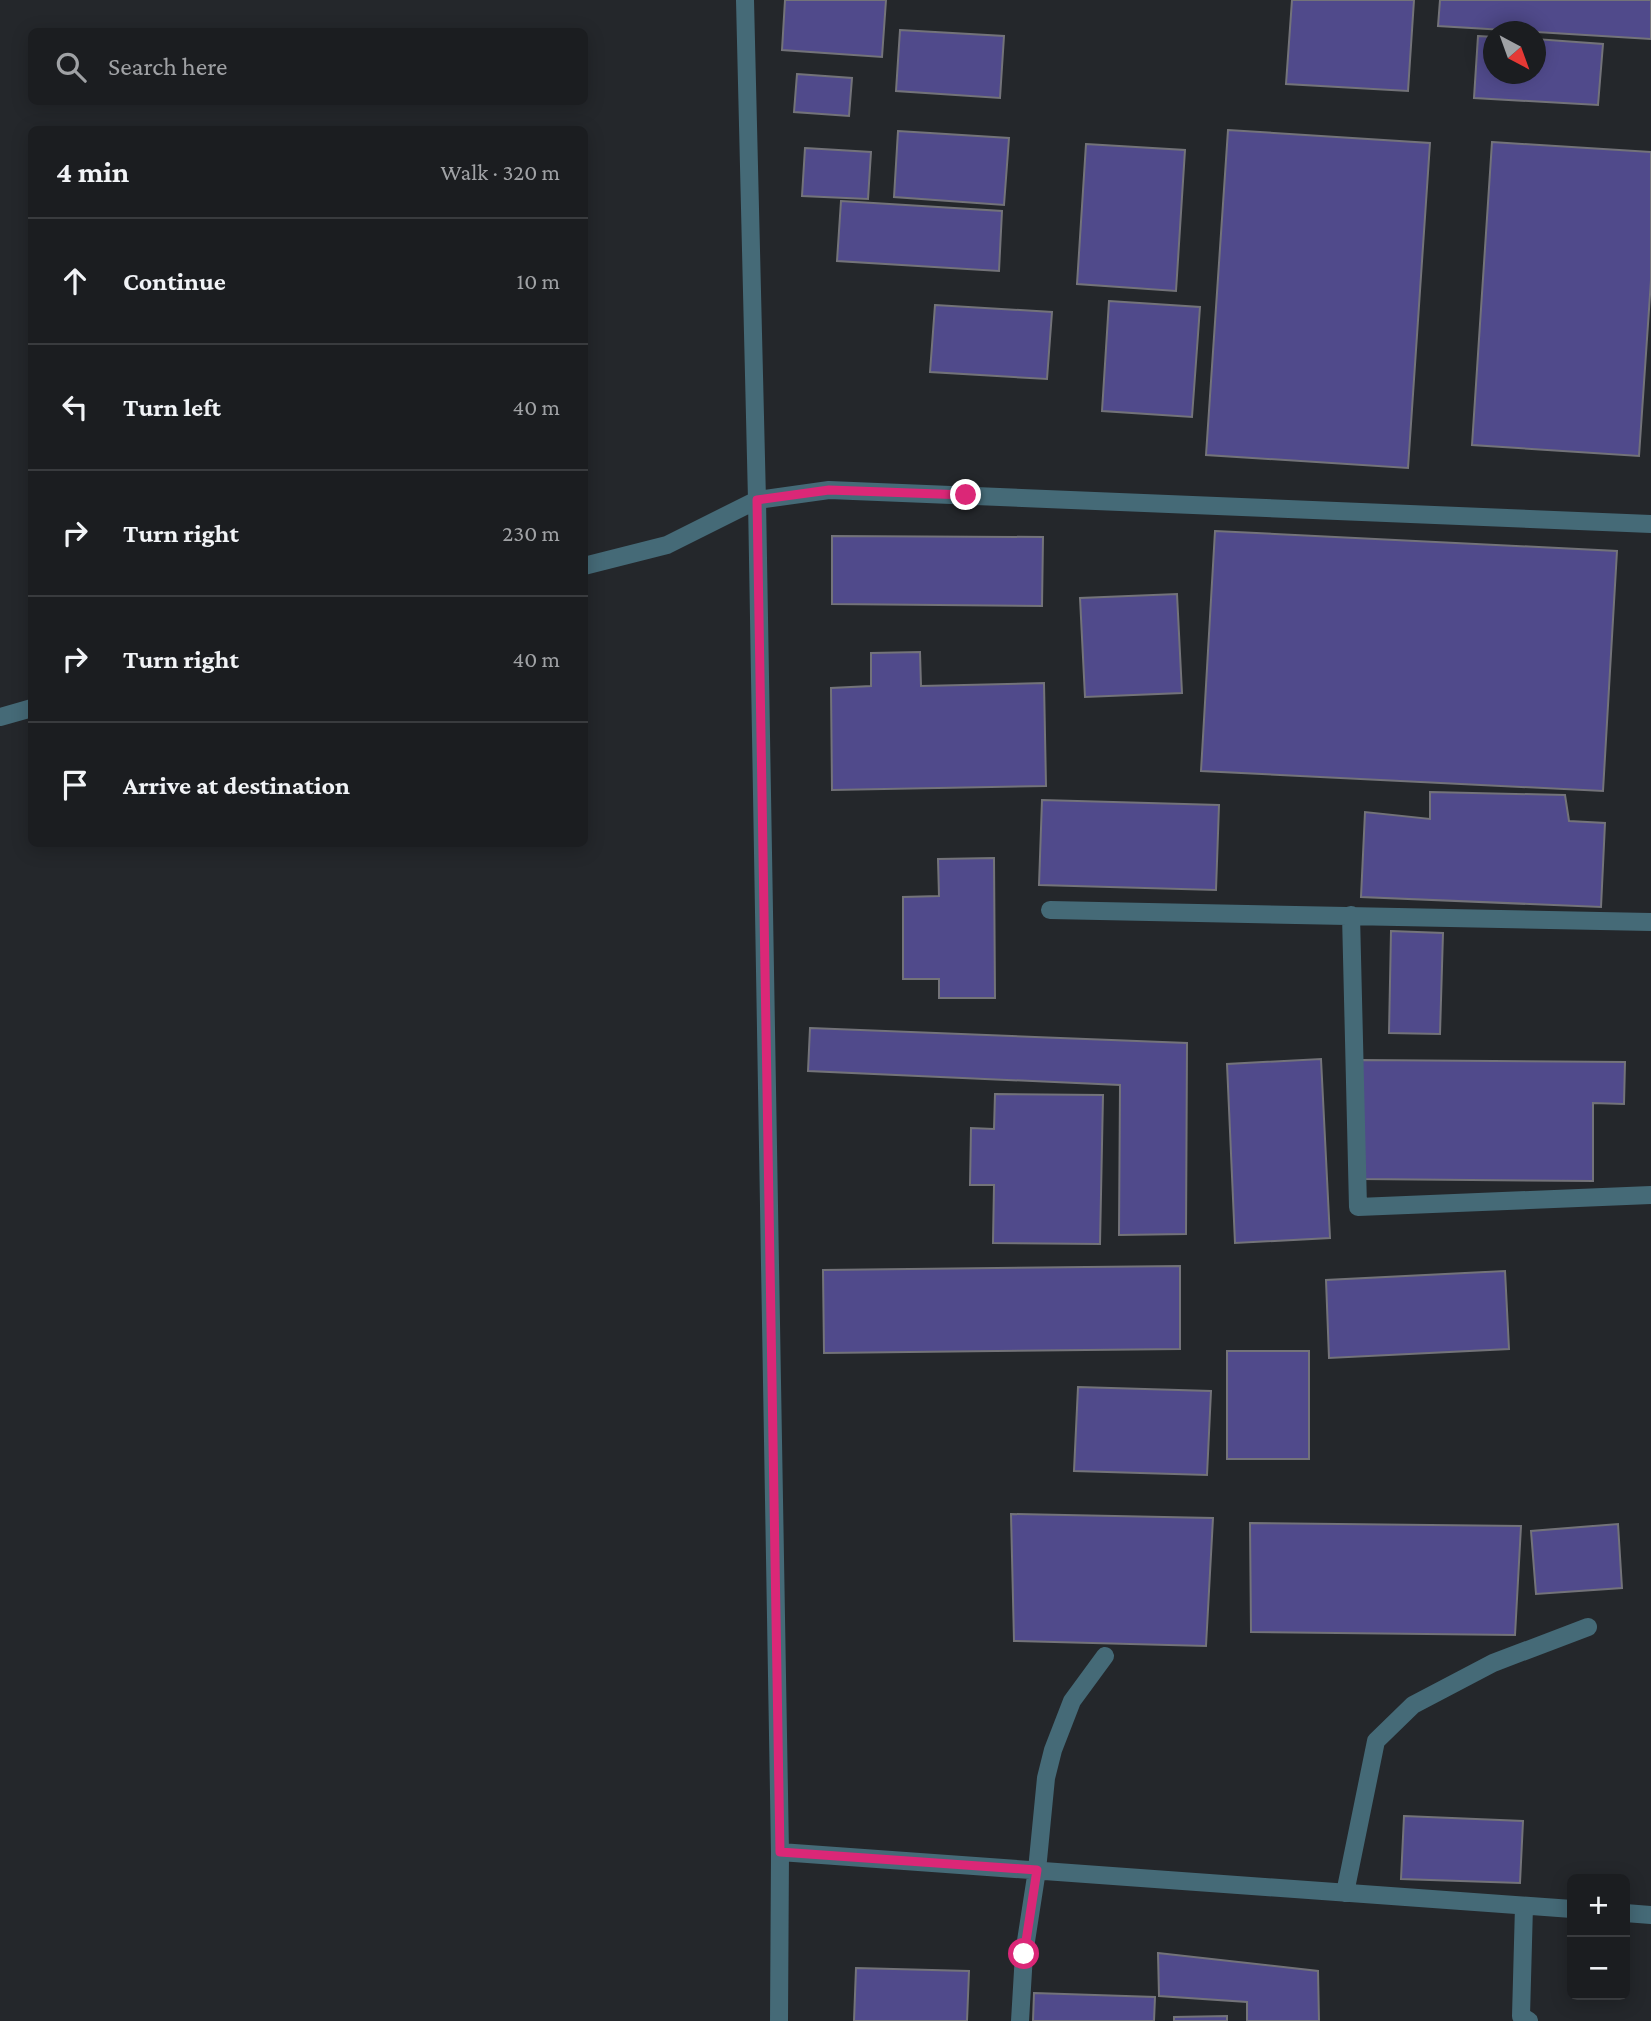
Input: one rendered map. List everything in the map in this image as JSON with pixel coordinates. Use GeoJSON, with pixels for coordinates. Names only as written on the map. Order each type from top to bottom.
{"type":"FeatureCollection","features":[{"type":"Feature","properties":{"kind":"street"},"geometry":{"type":"LineString","coordinates":[[745,0],[757,500],[780,1852],[779,2021]]}},
{"type":"Feature","properties":{"kind":"street"},"geometry":{"type":"LineString","coordinates":[[588,565],[667,545],[757,500],[829,490],[1651,524]]}},
{"type":"Feature","properties":{"kind":"street"},"geometry":{"type":"LineString","coordinates":[[0,716],[28,709]]}},
{"type":"Feature","properties":{"kind":"street"},"geometry":{"type":"LineString","coordinates":[[1050,910],[1651,922]]}},
{"type":"Feature","properties":{"kind":"street"},"geometry":{"type":"LineString","coordinates":[[1351,915],[1358,1207],[1651,1195]]}},
{"type":"Feature","properties":{"kind":"street"},"geometry":{"type":"LineString","coordinates":[[1345,1893],[1376,1741],[1413,1704],[1493,1663],[1587,1627]]}},
{"type":"Feature","properties":{"kind":"street"},"geometry":{"type":"LineString","coordinates":[[1020,2021],[1024,1954],[1037,1870],[1046,1777],[1053,1750],[1072,1701],[1105,1656]]}},
{"type":"Feature","properties":{"kind":"street"},"geometry":{"type":"LineString","coordinates":[[780,1852],[1567,1909]]}},
{"type":"Feature","properties":{"kind":"street"},"geometry":{"type":"LineString","coordinates":[[1524,1906],[1521,2016],[1529,2021]]}},
{"type":"Feature","properties":{"kind":"street"},"geometry":{"type":"LineString","coordinates":[[1630,1913],[1651,1915]]}},
{"type":"Feature","properties":{"kind":"building"},"geometry":{"type":"Polygon","coordinates":[[[785,0],[886,0],[882,57],[782,50],[785,0]]]}},
{"type":"Feature","properties":{"kind":"building"},"geometry":{"type":"Polygon","coordinates":[[[1292,0],[1414,0],[1408,91],[1286,84],[1292,0]]]}},
{"type":"Feature","properties":{"kind":"building"},"geometry":{"type":"Polygon","coordinates":[[[1440,0],[1651,0],[1651,39],[1546,33],[1546,21],[1483,21],[1483,29],[1438,26],[1440,0]]]}},
{"type":"Feature","properties":{"kind":"building"},"geometry":{"type":"Polygon","coordinates":[[[900,30],[1004,36],[1000,98],[896,91],[900,30]]]}},
{"type":"Feature","properties":{"kind":"building"},"geometry":{"type":"Polygon","coordinates":[[[1478,36],[1483,36],[1483,84],[1546,84],[1546,40],[1603,44],[1598,105],[1474,98],[1478,36]]]}},
{"type":"Feature","properties":{"kind":"building"},"geometry":{"type":"Polygon","coordinates":[[[797,74],[852,78],[849,116],[794,112],[797,74]]]}},
{"type":"Feature","properties":{"kind":"building"},"geometry":{"type":"Polygon","coordinates":[[[1228,130],[1430,143],[1408,468],[1206,455],[1228,130]]]}},
{"type":"Feature","properties":{"kind":"building"},"geometry":{"type":"Polygon","coordinates":[[[898,131],[1009,138],[1004,205],[894,197],[898,131]]]}},
{"type":"Feature","properties":{"kind":"building"},"geometry":{"type":"Polygon","coordinates":[[[1492,142],[1651,152],[1651,280],[1639,456],[1472,445],[1492,142]]]}},
{"type":"Feature","properties":{"kind":"building"},"geometry":{"type":"Polygon","coordinates":[[[1086,144],[1185,150],[1176,291],[1077,284],[1086,144]]]}},
{"type":"Feature","properties":{"kind":"building"},"geometry":{"type":"Polygon","coordinates":[[[805,148],[871,152],[868,199],[802,196],[805,148]]]}},
{"type":"Feature","properties":{"kind":"building"},"geometry":{"type":"Polygon","coordinates":[[[841,201],[1002,211],[999,271],[837,261],[841,201]]]}},
{"type":"Feature","properties":{"kind":"building"},"geometry":{"type":"Polygon","coordinates":[[[1109,301],[1200,307],[1192,417],[1102,411],[1109,301]]]}},
{"type":"Feature","properties":{"kind":"building"},"geometry":{"type":"Polygon","coordinates":[[[935,305],[1052,312],[1047,379],[930,372],[935,305]]]}},
{"type":"Feature","properties":{"kind":"building"},"geometry":{"type":"Polygon","coordinates":[[[1215,531],[1617,551],[1603,791],[1201,771],[1215,531]]]}},
{"type":"Feature","properties":{"kind":"building"},"geometry":{"type":"Polygon","coordinates":[[[832,536],[1043,537],[1042,606],[832,604],[832,536]]]}},
{"type":"Feature","properties":{"kind":"building"},"geometry":{"type":"Polygon","coordinates":[[[1177,594],[1182,693],[1085,697],[1080,598],[1177,594]]]}},
{"type":"Feature","properties":{"kind":"building"},"geometry":{"type":"Polygon","coordinates":[[[920,652],[921,686],[1044,683],[1046,786],[832,790],[831,688],[871,686],[871,653],[920,652]]]}},
{"type":"Feature","properties":{"kind":"building"},"geometry":{"type":"Polygon","coordinates":[[[1430,792],[1565,795],[1569,821],[1605,823],[1601,907],[1361,897],[1365,812],[1430,819],[1430,792]]]}},
{"type":"Feature","properties":{"kind":"building"},"geometry":{"type":"Polygon","coordinates":[[[1042,800],[1219,805],[1216,890],[1039,885],[1042,800]]]}},
{"type":"Feature","properties":{"kind":"building"},"geometry":{"type":"Polygon","coordinates":[[[994,858],[995,998],[939,998],[939,979],[903,979],[903,897],[939,896],[938,859],[994,858]]]}},
{"type":"Feature","properties":{"kind":"building"},"geometry":{"type":"Polygon","coordinates":[[[1391,931],[1443,933],[1440,1034],[1389,1033],[1391,931]]]}},
{"type":"Feature","properties":{"kind":"building"},"geometry":{"type":"Polygon","coordinates":[[[810,1028],[1187,1043],[1186,1234],[1119,1235],[1120,1085],[808,1071],[810,1028]]]}},
{"type":"Feature","properties":{"kind":"building"},"geometry":{"type":"Polygon","coordinates":[[[1321,1059],[1330,1238],[1235,1243],[1227,1064],[1321,1059]]]}},
{"type":"Feature","properties":{"kind":"building"},"geometry":{"type":"Polygon","coordinates":[[[1362,1060],[1625,1062],[1624,1104],[1593,1103],[1593,1181],[1361,1179],[1362,1060]]]}},
{"type":"Feature","properties":{"kind":"building"},"geometry":{"type":"Polygon","coordinates":[[[995,1094],[1103,1095],[1100,1244],[993,1243],[994,1185],[970,1185],[971,1128],[994,1129],[995,1094]]]}},
{"type":"Feature","properties":{"kind":"building"},"geometry":{"type":"Polygon","coordinates":[[[1180,1266],[1180,1349],[824,1353],[823,1270],[1180,1266]]]}},
{"type":"Feature","properties":{"kind":"building"},"geometry":{"type":"Polygon","coordinates":[[[1505,1271],[1509,1349],[1329,1358],[1326,1280],[1505,1271]]]}},
{"type":"Feature","properties":{"kind":"building"},"geometry":{"type":"Polygon","coordinates":[[[1227,1351],[1309,1351],[1309,1459],[1227,1459],[1227,1351]]]}},
{"type":"Feature","properties":{"kind":"building"},"geometry":{"type":"Polygon","coordinates":[[[1078,1387],[1211,1391],[1207,1475],[1074,1471],[1078,1387]]]}},
{"type":"Feature","properties":{"kind":"building"},"geometry":{"type":"Polygon","coordinates":[[[1011,1514],[1213,1518],[1206,1646],[1014,1641],[1011,1514]]]}},
{"type":"Feature","properties":{"kind":"building"},"geometry":{"type":"Polygon","coordinates":[[[1250,1523],[1521,1526],[1515,1635],[1251,1632],[1250,1523]]]}},
{"type":"Feature","properties":{"kind":"building"},"geometry":{"type":"Polygon","coordinates":[[[1618,1524],[1622,1588],[1536,1594],[1531,1531],[1618,1524]]]}},
{"type":"Feature","properties":{"kind":"building"},"geometry":{"type":"Polygon","coordinates":[[[1404,1816],[1523,1821],[1520,1883],[1401,1879],[1404,1816]]]}},
{"type":"Feature","properties":{"kind":"building"},"geometry":{"type":"Polygon","coordinates":[[[1158,1953],[1318,1971],[1319,2021],[1247,2021],[1247,2002],[1159,1996],[1158,1953]]]}},
{"type":"Feature","properties":{"kind":"building"},"geometry":{"type":"Polygon","coordinates":[[[856,1968],[969,1971],[967,2021],[854,2021],[856,1968]]]}},
{"type":"Feature","properties":{"kind":"building"},"geometry":{"type":"Polygon","coordinates":[[[1034,1993],[1155,1997],[1154,2021],[1033,2021],[1034,1993]]]}},
{"type":"Feature","properties":{"kind":"building"},"geometry":{"type":"Polygon","coordinates":[[[1227,2016],[1227,2021],[1174,2021],[1174,2017],[1227,2016]]]}},
{"type":"Feature","properties":{"kind":"route"},"geometry":{"type":"LineString","coordinates":[[966,495],[829,490],[757,500],[780,1852],[1037,1870],[1024,1954]]}}]}
